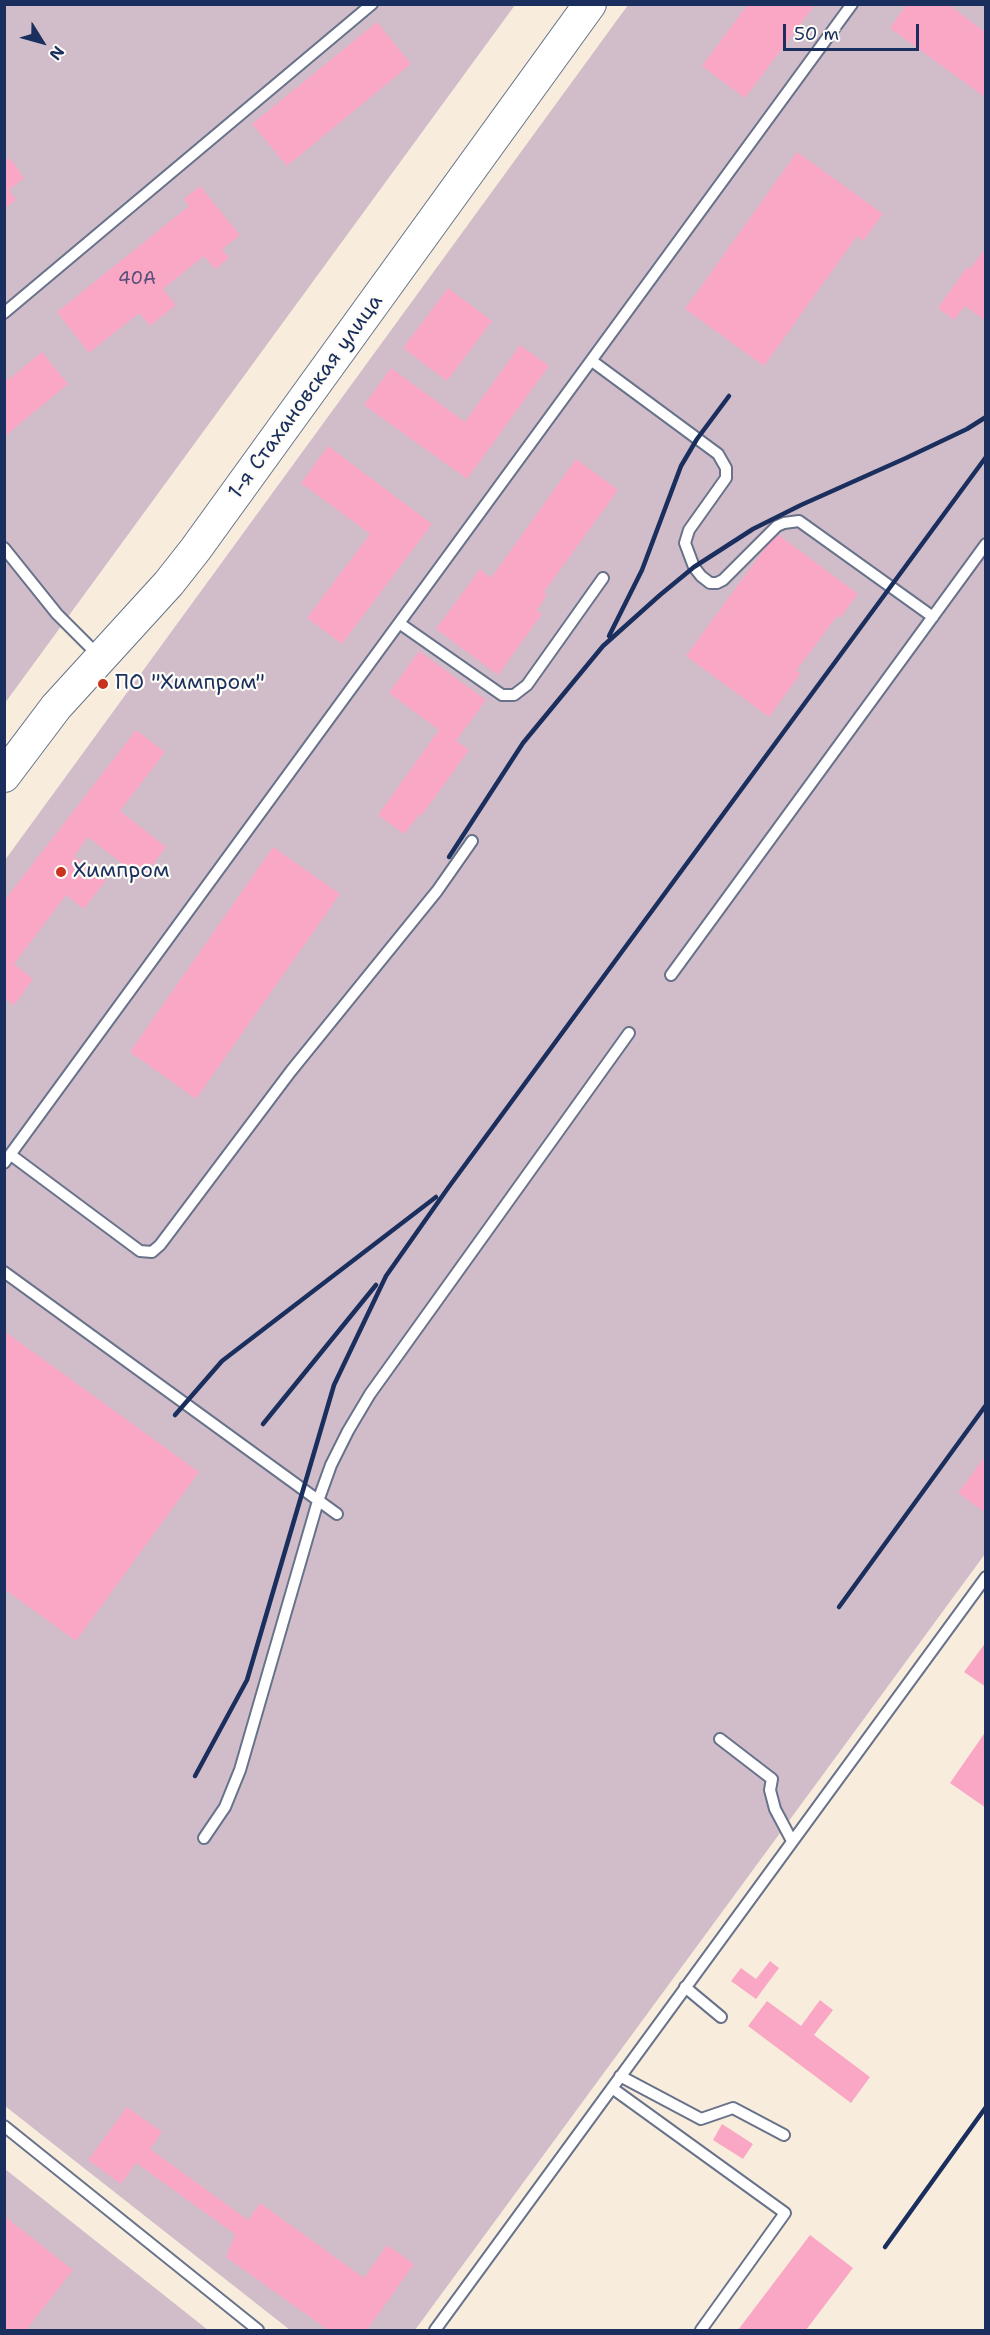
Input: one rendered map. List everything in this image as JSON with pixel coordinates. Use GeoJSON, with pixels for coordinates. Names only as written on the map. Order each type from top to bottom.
{"type":"FeatureCollection","features":[{"type":"Feature","properties":{"kind":"main road","name":"1-я Стахановская улица"},"geometry":{"type":"LineString","coordinates":[[4,776],[56,707],[169,583],[195,550],[590,4]]}},
{"type":"Feature","properties":{"kind":"lane"},"geometry":{"type":"LineString","coordinates":[[4,313],[372,4]]}},
{"type":"Feature","properties":{"kind":"lane"},"geometry":{"type":"LineString","coordinates":[[472,841],[437,891],[291,1071],[160,1245],[152,1252],[140,1251],[8,1159],[852,4]]}},
{"type":"Feature","properties":{"kind":"lane"},"geometry":{"type":"LineString","coordinates":[[592,361],[718,454],[726,468],[726,478],[689,530],[685,543],[700,576],[710,583],[723,580],[777,526],[799,521],[933,617]]}},
{"type":"Feature","properties":{"kind":"lane"},"geometry":{"type":"LineString","coordinates":[[671,975],[986,544]]}},
{"type":"Feature","properties":{"kind":"lane"},"geometry":{"type":"LineString","coordinates":[[4,548],[57,614],[100,657]]}},
{"type":"Feature","properties":{"kind":"lane"},"geometry":{"type":"LineString","coordinates":[[399,623],[502,695],[514,695],[527,685],[603,578]]}},
{"type":"Feature","properties":{"kind":"lane"},"geometry":{"type":"LineString","coordinates":[[204,1838],[225,1807],[240,1770],[318,1501],[348,1431],[370,1394],[629,1033]]}},
{"type":"Feature","properties":{"kind":"lane"},"geometry":{"type":"LineString","coordinates":[[4,1272],[337,1514]]}},
{"type":"Feature","properties":{"kind":"lane"},"geometry":{"type":"LineString","coordinates":[[435,2331],[986,1577]]}},
{"type":"Feature","properties":{"kind":"lane"},"geometry":{"type":"LineString","coordinates":[[720,1739],[772,1779],[770,1790],[774,1809],[792,1841]]}},
{"type":"Feature","properties":{"kind":"lane"},"geometry":{"type":"LineString","coordinates":[[686,1987],[721,2017]]}},
{"type":"Feature","properties":{"kind":"lane"},"geometry":{"type":"LineString","coordinates":[[620,2076],[701,2119],[733,2108],[784,2135]]}},
{"type":"Feature","properties":{"kind":"lane"},"geometry":{"type":"LineString","coordinates":[[612,2088],[785,2213],[701,2331]]}},
{"type":"Feature","properties":{"kind":"lane"},"geometry":{"type":"LineString","coordinates":[[4,2126],[258,2331]]}},
{"type":"Feature","properties":{"kind":"shaded area"},"geometry":{"type":"Polygon","coordinates":[[[5,5],[515,5],[5,703],[5,5]]]}},
{"type":"Feature","properties":{"kind":"shaded area"},"geometry":{"type":"Polygon","coordinates":[[[628,5],[985,5],[985,1554],[415,2330],[290,2330],[5,2106],[5,860],[628,5]]]}},
{"type":"Feature","properties":{"kind":"shaded area"},"geometry":{"type":"Polygon","coordinates":[[[5,2169],[208,2330],[5,2330],[5,2169]]]}},
{"type":"Feature","properties":{"kind":"building"},"geometry":{"type":"Polygon","coordinates":[[[748,4],[814,6],[745,98],[702,66],[748,4]]]}},
{"type":"Feature","properties":{"kind":"building"},"geometry":{"type":"Polygon","coordinates":[[[907,4],[948,4],[986,33],[986,98],[890,28],[907,4]]]}},
{"type":"Feature","properties":{"kind":"building"},"geometry":{"type":"Polygon","coordinates":[[[377,22],[411,64],[287,166],[252,124],[377,22]]]}},
{"type":"Feature","properties":{"kind":"building"},"geometry":{"type":"Polygon","coordinates":[[[797,152],[883,214],[863,241],[857,236],[764,366],[685,309],[797,152]]]}},
{"type":"Feature","properties":{"kind":"building"},"geometry":{"type":"Polygon","coordinates":[[[10,158],[24,178],[9,190],[16,200],[4,209],[4,162],[10,158]]]}},
{"type":"Feature","properties":{"kind":"building"},"geometry":{"type":"Polygon","coordinates":[[[200,186],[240,235],[222,249],[229,258],[215,269],[204,256],[163,289],[176,305],[150,326],[139,313],[89,353],[57,312],[189,206],[184,199],[200,186]]]}},
{"type":"Feature","properties":{"kind":"building"},"geometry":{"type":"Polygon","coordinates":[[[986,248],[986,321],[965,306],[954,320],[938,308],[967,267],[970,269],[986,248]]]}},
{"type":"Feature","properties":{"kind":"building"},"geometry":{"type":"Polygon","coordinates":[[[448,288],[492,321],[447,381],[403,348],[448,288]]]}},
{"type":"Feature","properties":{"kind":"building"},"geometry":{"type":"Polygon","coordinates":[[[520,345],[549,366],[467,479],[364,405],[391,368],[465,422],[520,345]]]}},
{"type":"Feature","properties":{"kind":"building"},"geometry":{"type":"Polygon","coordinates":[[[42,352],[68,384],[4,437],[4,375],[8,380],[42,352]]]}},
{"type":"Feature","properties":{"kind":"building"},"geometry":{"type":"Polygon","coordinates":[[[328,446],[432,524],[342,644],[307,618],[370,534],[301,483],[328,446]]]}},
{"type":"Feature","properties":{"kind":"building"},"geometry":{"type":"Polygon","coordinates":[[[576,459],[618,490],[544,592],[547,595],[537,610],[542,614],[498,675],[436,629],[480,569],[491,578],[576,459]]]}},
{"type":"Feature","properties":{"kind":"building"},"geometry":{"type":"Polygon","coordinates":[[[776,533],[858,594],[840,618],[837,616],[796,671],[801,673],[769,717],[686,656],[776,533]]]}},
{"type":"Feature","properties":{"kind":"building"},"geometry":{"type":"Polygon","coordinates":[[[419,651],[486,700],[456,741],[469,750],[422,815],[420,814],[404,834],[378,815],[439,730],[389,693],[419,651]]]}},
{"type":"Feature","properties":{"kind":"building"},"geometry":{"type":"Polygon","coordinates":[[[136,730],[165,752],[120,811],[166,847],[142,879],[88,837],[74,856],[106,880],[84,909],[66,895],[14,964],[33,979],[14,1005],[4,998],[4,901],[136,730]]]}},
{"type":"Feature","properties":{"kind":"building"},"geometry":{"type":"Polygon","coordinates":[[[273,847],[340,894],[196,1099],[130,1052],[273,847]]]}},
{"type":"Feature","properties":{"kind":"building"},"geometry":{"type":"Polygon","coordinates":[[[4,1331],[199,1472],[76,1641],[4,1589],[4,1331]]]}},
{"type":"Feature","properties":{"kind":"building"},"geometry":{"type":"Polygon","coordinates":[[[986,1455],[986,1513],[958,1493],[986,1455]]]}},
{"type":"Feature","properties":{"kind":"building"},"geometry":{"type":"Polygon","coordinates":[[[986,1642],[986,1687],[964,1672],[986,1642]]]}},
{"type":"Feature","properties":{"kind":"building"},"geometry":{"type":"Polygon","coordinates":[[[986,1731],[986,1808],[950,1783],[986,1731]]]}},
{"type":"Feature","properties":{"kind":"building"},"geometry":{"type":"Polygon","coordinates":[[[770,1961],[779,1968],[756,1999],[731,1981],[741,1968],[756,1979],[770,1961]]]}},
{"type":"Feature","properties":{"kind":"building"},"geometry":{"type":"Polygon","coordinates":[[[820,2000],[833,2010],[814,2035],[870,2077],[851,2103],[748,2026],[767,2001],[801,2026],[820,2000]]]}},
{"type":"Feature","properties":{"kind":"building"},"geometry":{"type":"Polygon","coordinates":[[[127,2107],[162,2132],[150,2149],[248,2220],[260,2203],[364,2278],[387,2245],[414,2264],[367,2330],[328,2330],[226,2257],[235,2234],[136,2163],[121,2184],[88,2160],[127,2107]]]}},
{"type":"Feature","properties":{"kind":"building"},"geometry":{"type":"Polygon","coordinates":[[[722,2124],[753,2144],[743,2159],[713,2140],[722,2124]]]}},
{"type":"Feature","properties":{"kind":"building"},"geometry":{"type":"Polygon","coordinates":[[[4,2216],[73,2270],[26,2330],[4,2330],[4,2216]]]}},
{"type":"Feature","properties":{"kind":"building"},"geometry":{"type":"Polygon","coordinates":[[[810,2235],[853,2268],[806,2330],[738,2330],[810,2235]]]}},
{"type":"Feature","properties":{"kind":"railway"},"geometry":{"type":"LineString","coordinates":[[609,636],[642,570],[681,466],[697,439],[729,396]]}},
{"type":"Feature","properties":{"kind":"railway"},"geometry":{"type":"LineString","coordinates":[[449,857],[523,743],[603,646],[694,567],[753,529],[967,429],[986,417]]}},
{"type":"Feature","properties":{"kind":"railway"},"geometry":{"type":"LineString","coordinates":[[195,1776],[247,1680],[334,1385],[386,1276],[448,1188],[986,457]]}},
{"type":"Feature","properties":{"kind":"railway"},"geometry":{"type":"LineString","coordinates":[[175,1415],[222,1361],[436,1197]]}},
{"type":"Feature","properties":{"kind":"railway"},"geometry":{"type":"LineString","coordinates":[[263,1424],[376,1285]]}},
{"type":"Feature","properties":{"kind":"railway"},"geometry":{"type":"LineString","coordinates":[[839,1607],[986,1405]]}},
{"type":"Feature","properties":{"kind":"railway"},"geometry":{"type":"LineString","coordinates":[[885,2247],[986,2107]]}},
{"type":"Feature","properties":{"kind":"place","name":"ПО \"Химпром\""},"geometry":{"type":"Point","coordinates":[103,684]}},
{"type":"Feature","properties":{"kind":"place","name":"Химпром"},"geometry":{"type":"Point","coordinates":[61,872]}}]}
